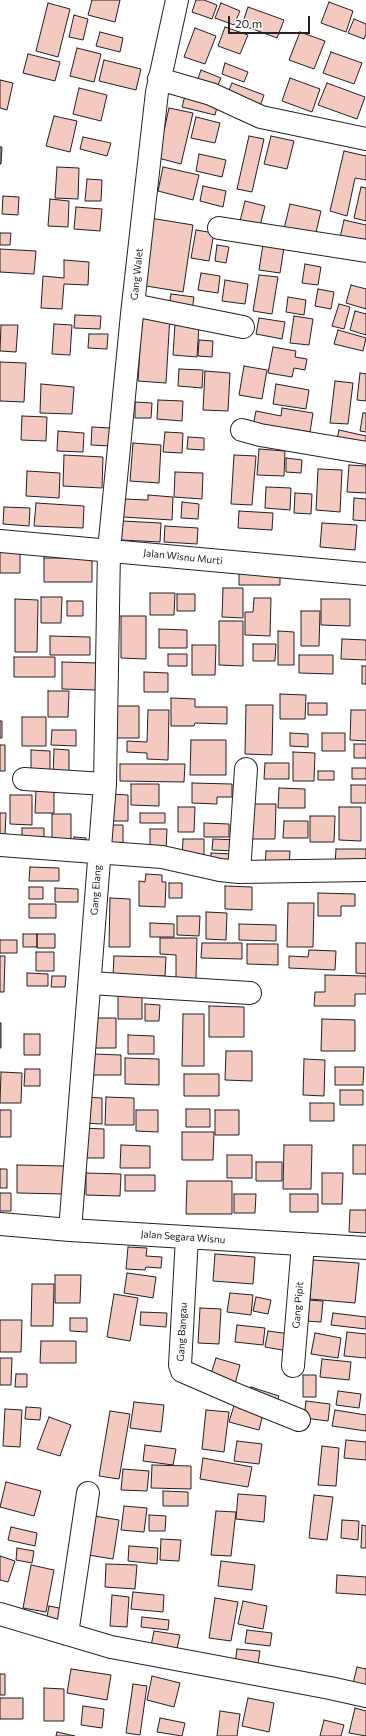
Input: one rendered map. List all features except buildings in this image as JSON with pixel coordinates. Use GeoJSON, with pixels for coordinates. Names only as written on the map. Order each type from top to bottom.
{"type":"FeatureCollection","features":[{"type":"Feature","properties":{"kind":"street","name":"Gang Walet"},"geometry":{"type":"LineString","coordinates":[[109,550],[133,305],[159,79],[178,0]]}},
{"type":"Feature","properties":{"kind":"street"},"geometry":{"type":"LineString","coordinates":[[159,79],[211,94],[261,118],[366,139]]}},
{"type":"Feature","properties":{"kind":"street"},"geometry":{"type":"LineString","coordinates":[[220,228],[366,251]]}},
{"type":"Feature","properties":{"kind":"street"},"geometry":{"type":"LineString","coordinates":[[133,305],[243,327]]}},
{"type":"Feature","properties":{"kind":"street"},"geometry":{"type":"LineString","coordinates":[[242,430],[260,435],[366,454]]}},
{"type":"Feature","properties":{"kind":"street","name":"Jalan Wisnu Murti"},"geometry":{"type":"LineString","coordinates":[[0,541],[366,574]]}},
{"type":"Feature","properties":{"kind":"street","name":"Gang Elang"},"geometry":{"type":"LineString","coordinates":[[70,1230],[90,983],[98,852],[105,784],[109,550]]}},
{"type":"Feature","properties":{"kind":"street"},"geometry":{"type":"LineString","coordinates":[[239,872],[246,769]]}},
{"type":"Feature","properties":{"kind":"street"},"geometry":{"type":"LineString","coordinates":[[24,779],[105,784]]}},
{"type":"Feature","properties":{"kind":"street"},"geometry":{"type":"LineString","coordinates":[[0,845],[162,857],[220,870],[239,872],[366,870]]}},
{"type":"Feature","properties":{"kind":"street"},"geometry":{"type":"LineString","coordinates":[[90,983],[250,993]]}},
{"type":"Feature","properties":{"kind":"street","name":"Jalan Segara Wisnu"},"geometry":{"type":"LineString","coordinates":[[0,1224],[70,1230],[366,1248]]}},
{"type":"Feature","properties":{"kind":"street","name":"Gang Bangau"},"geometry":{"type":"LineString","coordinates":[[187,1237],[180,1365],[182,1371],[299,1420]]}},
{"type":"Feature","properties":{"kind":"street","name":"Gang Pipit"},"geometry":{"type":"LineString","coordinates":[[293,1366],[303,1244]]}},
{"type":"Feature","properties":{"kind":"street"},"geometry":{"type":"LineString","coordinates":[[67,1634],[88,1493]]}},
{"type":"Feature","properties":{"kind":"street"},"geometry":{"type":"LineString","coordinates":[[0,1614],[111,1647],[366,1696]]}}]}
